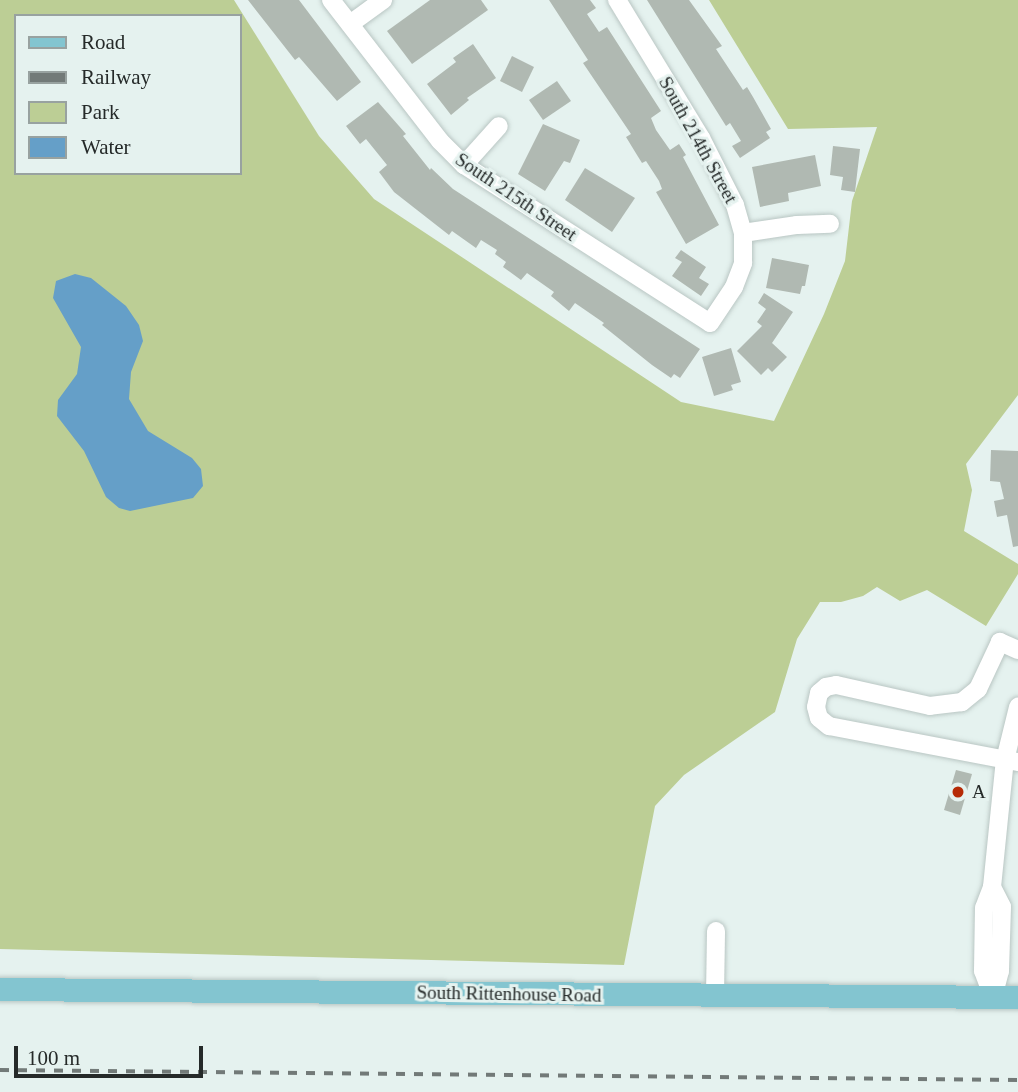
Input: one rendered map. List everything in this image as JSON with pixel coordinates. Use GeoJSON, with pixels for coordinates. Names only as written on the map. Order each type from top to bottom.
{"type":"FeatureCollection","features":[{"type":"Feature","properties":{"kind":"main road","name":"South Rittenhouse Road"},"geometry":{"type":"LineString","coordinates":[[0,989],[1018,997]]}},
{"type":"Feature","properties":{"kind":"street","name":"South 215th Street"},"geometry":{"type":"LineString","coordinates":[[331,0],[440,141],[464,165],[709,323]]}},
{"type":"Feature","properties":{"kind":"street"},"geometry":{"type":"LineString","coordinates":[[350,24],[383,0]]}},
{"type":"Feature","properties":{"kind":"street","name":"South 214th Street"},"geometry":{"type":"LineString","coordinates":[[617,0],[701,138],[735,205],[743,233],[743,263],[734,287],[709,323]]}},
{"type":"Feature","properties":{"kind":"street"},"geometry":{"type":"LineString","coordinates":[[464,165],[499,126]]}},
{"type":"Feature","properties":{"kind":"street"},"geometry":{"type":"LineString","coordinates":[[743,233],[797,225],[830,224]]}},
{"type":"Feature","properties":{"kind":"street"},"geometry":{"type":"LineString","coordinates":[[1012,761],[829,726],[819,718],[816,707],[819,693],[826,687],[836,685],[930,706],[962,702],[978,689],[1000,642],[1018,650]]}},
{"type":"Feature","properties":{"kind":"street"},"geometry":{"type":"LineString","coordinates":[[993,997],[983,971],[984,908],[992,887],[1018,706]]}},
{"type":"Feature","properties":{"kind":"street"},"geometry":{"type":"LineString","coordinates":[[715,996],[716,931]]}},
{"type":"Feature","properties":{"kind":"green space"},"geometry":{"type":"Polygon","coordinates":[[[0,0],[234,0],[319,136],[374,199],[681,402],[774,421],[824,314],[845,261],[852,201],[877,127],[788,129],[709,0],[1018,0],[1018,395],[966,464],[972,490],[964,531],[1018,564],[1018,574],[986,626],[927,590],[900,601],[877,587],[863,596],[841,602],[820,602],[797,639],[775,712],[684,775],[655,806],[624,965],[0,949],[0,0]]]}},
{"type":"Feature","properties":{"kind":"water"},"geometry":{"type":"Polygon","coordinates":[[[75,274],[91,278],[126,306],[139,325],[143,341],[131,372],[129,399],[148,431],[192,458],[201,469],[203,486],[193,498],[130,511],[119,508],[106,497],[84,451],[57,416],[58,400],[77,374],[81,347],[53,298],[56,281],[75,274]]]}},
{"type":"Feature","properties":{"kind":"building"},"geometry":{"type":"Polygon","coordinates":[[[248,0],[299,0],[361,82],[337,101],[299,57],[295,60],[248,0]]]}},
{"type":"Feature","properties":{"kind":"building"},"geometry":{"type":"Polygon","coordinates":[[[430,0],[481,0],[488,10],[412,64],[387,31],[430,0]]]}},
{"type":"Feature","properties":{"kind":"building"},"geometry":{"type":"Polygon","coordinates":[[[549,0],[590,0],[596,8],[587,14],[599,32],[607,27],[661,111],[651,118],[656,130],[670,150],[679,144],[686,155],[683,157],[719,225],[686,244],[656,192],[662,189],[659,181],[646,161],[642,163],[626,137],[631,134],[583,63],[588,60],[549,0]]]}},
{"type":"Feature","properties":{"kind":"building"},"geometry":{"type":"Polygon","coordinates":[[[647,0],[689,0],[722,46],[716,49],[743,90],[747,87],[753,97],[771,129],[766,132],[770,138],[740,158],[732,146],[741,141],[730,123],[726,126],[647,0]]]}},
{"type":"Feature","properties":{"kind":"building"},"geometry":{"type":"Polygon","coordinates":[[[473,44],[496,78],[467,98],[469,100],[451,115],[427,84],[456,62],[453,58],[473,44]]]}},
{"type":"Feature","properties":{"kind":"building"},"geometry":{"type":"Polygon","coordinates":[[[512,56],[534,67],[522,92],[500,81],[512,56]]]}},
{"type":"Feature","properties":{"kind":"building"},"geometry":{"type":"Polygon","coordinates":[[[557,81],[571,101],[543,120],[529,100],[557,81]]]}},
{"type":"Feature","properties":{"kind":"building"},"geometry":{"type":"Polygon","coordinates":[[[378,102],[406,134],[403,136],[430,170],[431,168],[453,189],[700,349],[680,378],[674,374],[671,378],[652,365],[602,325],[604,323],[575,303],[569,311],[551,296],[554,292],[527,273],[521,280],[503,267],[506,262],[495,254],[497,250],[481,240],[476,248],[452,231],[449,235],[394,192],[379,172],[387,165],[366,139],[360,144],[346,126],[378,102]]]}},
{"type":"Feature","properties":{"kind":"building"},"geometry":{"type":"Polygon","coordinates":[[[543,124],[580,140],[570,163],[564,161],[545,191],[518,174],[543,124]]]}},
{"type":"Feature","properties":{"kind":"building"},"geometry":{"type":"Polygon","coordinates":[[[833,146],[860,149],[855,192],[841,190],[843,177],[830,175],[833,146]]]}},
{"type":"Feature","properties":{"kind":"building"},"geometry":{"type":"Polygon","coordinates":[[[815,155],[821,186],[788,193],[789,201],[760,207],[752,167],[815,155]]]}},
{"type":"Feature","properties":{"kind":"building"},"geometry":{"type":"Polygon","coordinates":[[[585,168],[635,198],[612,232],[565,200],[585,168]]]}},
{"type":"Feature","properties":{"kind":"building"},"geometry":{"type":"Polygon","coordinates":[[[681,250],[706,267],[699,278],[709,284],[701,296],[672,276],[682,262],[675,258],[681,250]]]}},
{"type":"Feature","properties":{"kind":"building"},"geometry":{"type":"Polygon","coordinates":[[[772,258],[809,265],[805,286],[802,286],[800,294],[766,288],[772,258]]]}},
{"type":"Feature","properties":{"kind":"building"},"geometry":{"type":"Polygon","coordinates":[[[764,293],[793,312],[772,343],[787,357],[772,372],[768,368],[761,375],[737,351],[762,326],[757,322],[766,309],[758,303],[764,293]]]}},
{"type":"Feature","properties":{"kind":"building"},"geometry":{"type":"Polygon","coordinates":[[[731,348],[741,382],[731,385],[733,390],[714,396],[702,357],[731,348]]]}},
{"type":"Feature","properties":{"kind":"building"},"geometry":{"type":"Polygon","coordinates":[[[991,450],[1018,451],[1018,546],[1013,547],[1007,515],[997,517],[994,501],[1004,499],[1000,482],[990,481],[991,450]]]}},
{"type":"Feature","properties":{"kind":"building","name":"A"},"geometry":{"type":"Polygon","coordinates":[[[956,770],[972,774],[960,815],[944,810],[956,770]]]}},
{"type":"Feature","properties":{"kind":"railway"},"geometry":{"type":"LineString","coordinates":[[0,1070],[1018,1080]]}},
{"type":"Feature","properties":{"kind":"place","name":"A"},"geometry":{"type":"Point","coordinates":[958,792]}}]}
